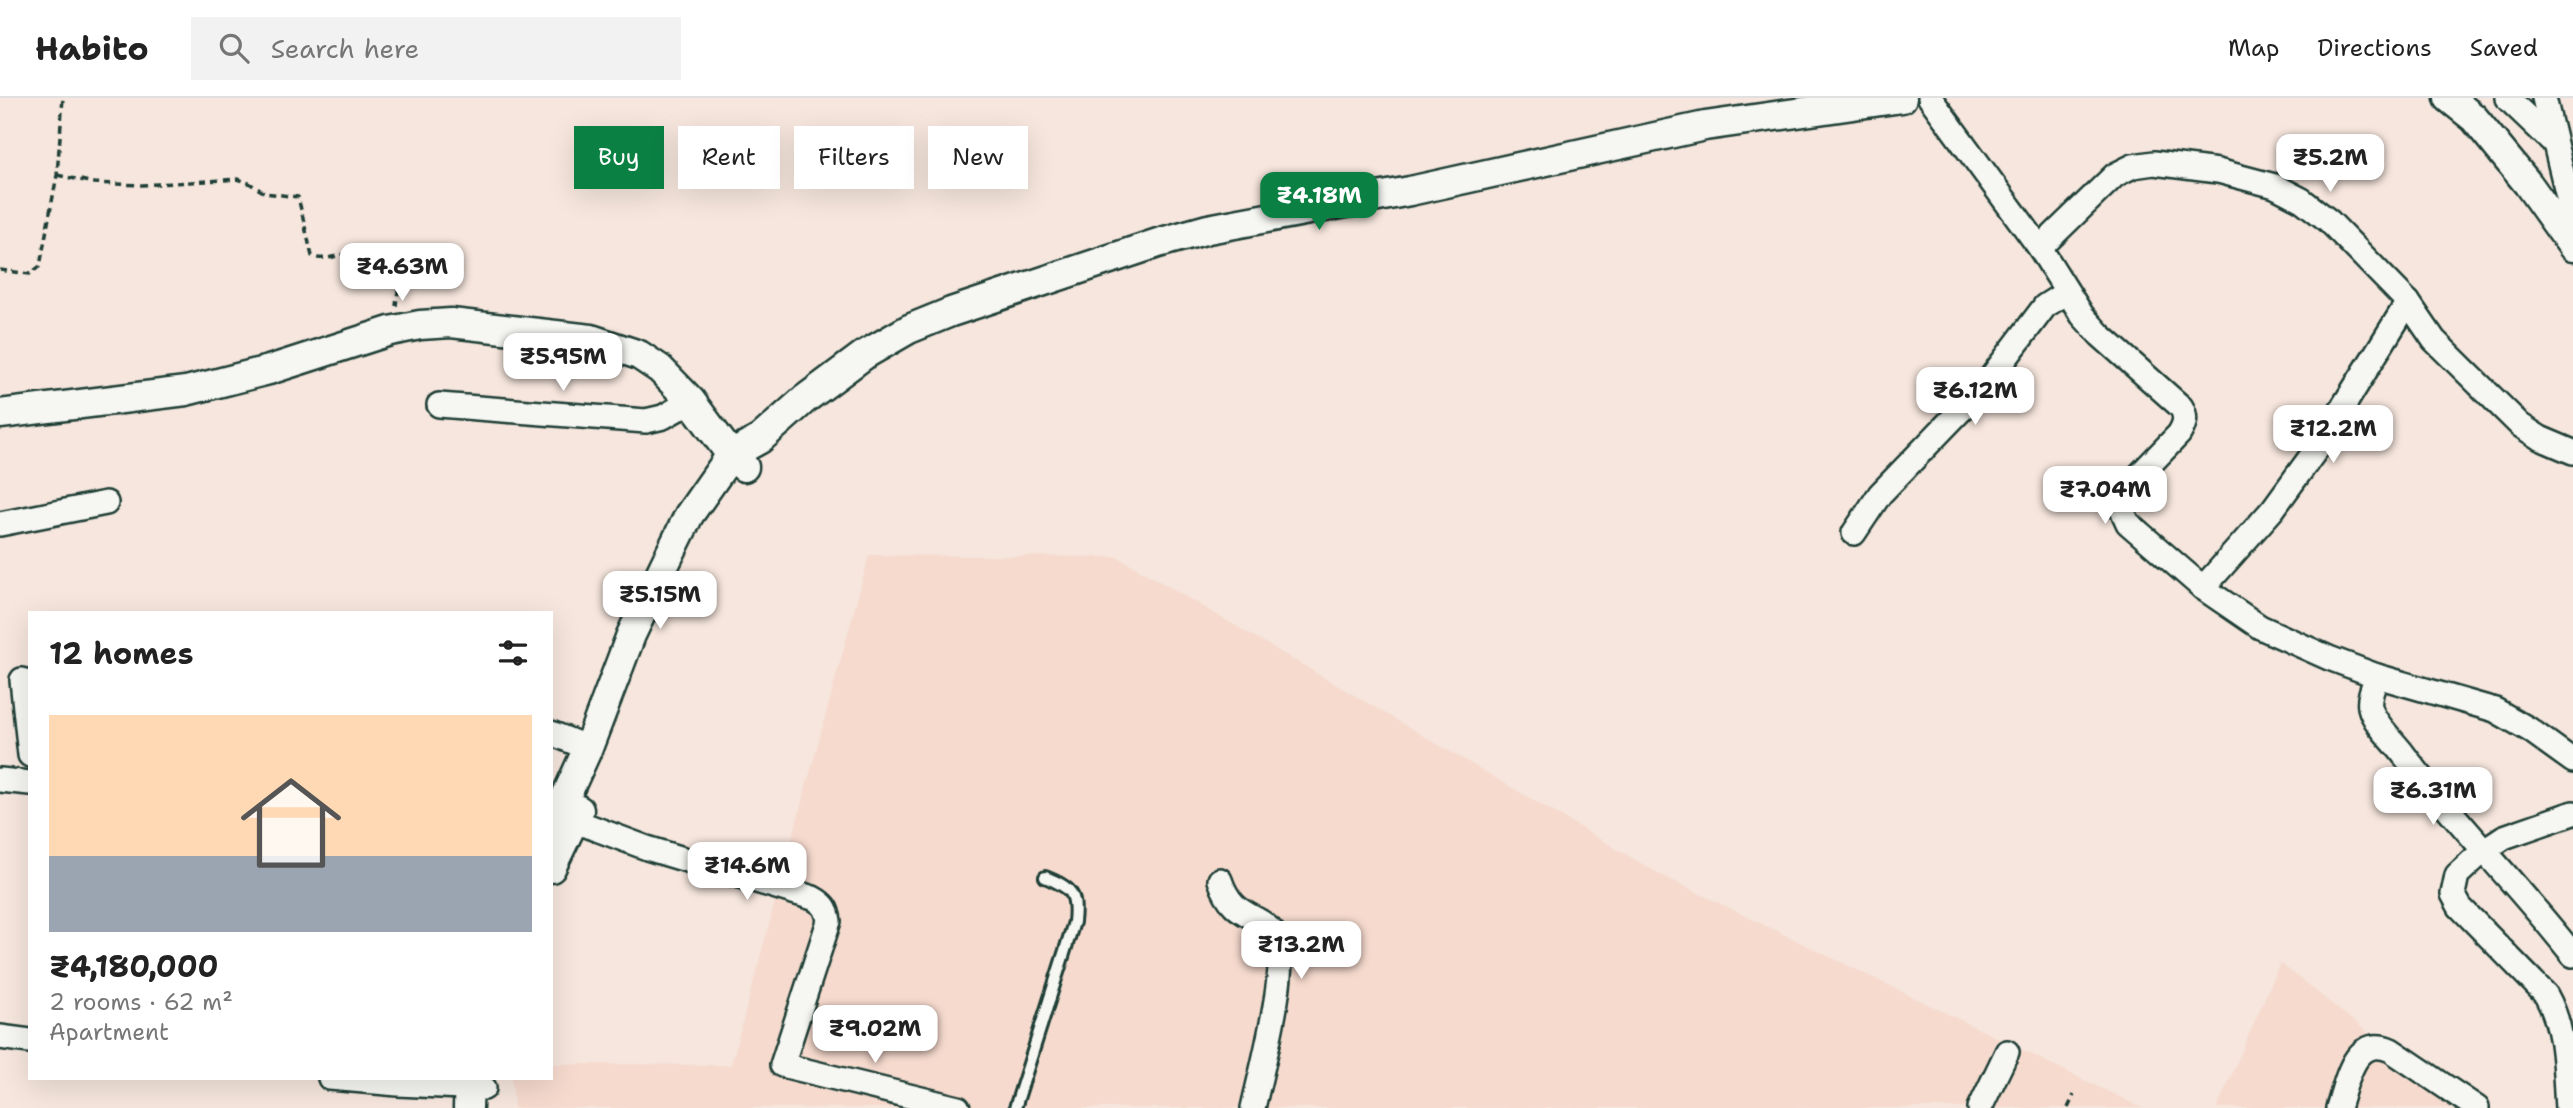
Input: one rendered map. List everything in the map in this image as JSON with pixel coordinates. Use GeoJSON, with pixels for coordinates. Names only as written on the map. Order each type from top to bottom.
{"type":"FeatureCollection","features":[{"type":"Feature","properties":{"kind":"street"},"geometry":{"type":"LineString","coordinates":[[553,859],[561,821],[631,635],[689,515],[760,439],[805,399],[864,355],[909,329],[1158,243],[1208,229],[1410,191],[1705,126],[1902,98]]}},
{"type":"Feature","properties":{"kind":"street"},"geometry":{"type":"LineString","coordinates":[[1930,98],[2040,248],[2082,315],[2100,335],[2182,407],[2186,414],[2185,424],[2179,434],[2127,488],[2122,502],[2128,523],[2203,587],[2260,627],[2377,676],[2495,710],[2530,730],[2573,761]]}},
{"type":"Feature","properties":{"kind":"street"},"geometry":{"type":"LineString","coordinates":[[2449,98],[2474,118],[2528,184],[2573,247]]}},
{"type":"Feature","properties":{"kind":"street"},"geometry":{"type":"LineString","coordinates":[[2507,98],[2554,143]]}},
{"type":"Feature","properties":{"kind":"street"},"geometry":{"type":"LineString","coordinates":[[2543,98],[2572,208]]}},
{"type":"Feature","properties":{"kind":"street"},"geometry":{"type":"LineString","coordinates":[[2040,248],[2115,175],[2133,166],[2154,163],[2218,171],[2275,186],[2302,200],[2329,221],[2408,302],[2434,340],[2520,425],[2540,438],[2573,452]]}},
{"type":"Feature","properties":{"kind":"street"},"geometry":{"type":"LineString","coordinates":[[1854,533],[1896,475],[1987,383],[2045,306],[2067,292]]}},
{"type":"Feature","properties":{"kind":"street"},"geometry":{"type":"LineString","coordinates":[[2203,587],[2273,509],[2318,447],[2408,302]]}},
{"type":"Feature","properties":{"kind":"street"},"geometry":{"type":"LineString","coordinates":[[0,414],[186,391],[269,370],[402,328],[451,323],[591,339],[639,355],[660,369],[691,401],[738,462]]}},
{"type":"Feature","properties":{"kind":"street"},"geometry":{"type":"LineString","coordinates":[[439,405],[646,421],[663,417],[691,401]]}},
{"type":"Feature","properties":{"kind":"street"},"geometry":{"type":"LineString","coordinates":[[561,821],[598,767],[678,568],[738,462]]}},
{"type":"Feature","properties":{"kind":"street"},"geometry":{"type":"LineString","coordinates":[[0,524],[106,503]]}},
{"type":"Feature","properties":{"kind":"street"},"geometry":{"type":"LineString","coordinates":[[2377,676],[2370,706],[2378,723],[2443,805],[2543,916],[2573,955]]}},
{"type":"Feature","properties":{"kind":"street"},"geometry":{"type":"LineString","coordinates":[[22,680],[28,736]]}},
{"type":"Feature","properties":{"kind":"street"},"geometry":{"type":"LineString","coordinates":[[553,734],[588,748]]}},
{"type":"Feature","properties":{"kind":"street"},"geometry":{"type":"LineString","coordinates":[[0,780],[28,783]]}},
{"type":"Feature","properties":{"kind":"street"},"geometry":{"type":"LineString","coordinates":[[2567,1108],[2562,1031],[2554,1010],[2546,995],[2460,907],[2453,894],[2456,875],[2483,851],[2504,837],[2573,813]]}},
{"type":"Feature","properties":{"kind":"street"},"geometry":{"type":"LineString","coordinates":[[561,821],[814,898],[823,904],[828,910],[829,921],[782,1065],[958,1108]]}},
{"type":"Feature","properties":{"kind":"street"},"geometry":{"type":"LineString","coordinates":[[1220,880],[1226,897],[1236,909],[1272,932],[1279,942],[1280,974],[1253,1108]]}},
{"type":"Feature","properties":{"kind":"street"},"geometry":{"type":"LineString","coordinates":[[0,1037],[28,1041]]}},
{"type":"Feature","properties":{"kind":"street"},"geometry":{"type":"LineString","coordinates":[[2338,1108],[2352,1069],[2362,1051],[2371,1045],[2380,1045],[2391,1050],[2477,1108]]}},
{"type":"Feature","properties":{"kind":"street"},"geometry":{"type":"LineString","coordinates":[[1980,1108],[2007,1052]]}},
{"type":"Feature","properties":{"kind":"street"},"geometry":{"type":"LineString","coordinates":[[352,1080],[476,1091]]}},
{"type":"Feature","properties":{"kind":"lane"},"geometry":{"type":"LineString","coordinates":[[1015,1108],[1074,922],[1076,901],[1070,891],[1045,877]]}},
{"type":"Feature","properties":{"kind":"path"},"geometry":{"type":"LineString","coordinates":[[0,270],[30,274],[40,266],[57,175],[62,98]]}},
{"type":"Feature","properties":{"kind":"path"},"geometry":{"type":"LineString","coordinates":[[57,175],[94,183],[142,185],[238,179],[265,194],[298,197],[310,253],[315,258],[324,259],[359,250],[372,251],[382,254],[397,265],[399,271],[396,304],[402,328]]}},
{"type":"Feature","properties":{"kind":"path"},"geometry":{"type":"LineString","coordinates":[[2068,1108],[2074,1095]]}},
{"type":"Feature","properties":{"kind":"shaded area"},"geometry":{"type":"Polygon","coordinates":[[[869,555],[1118,557],[1661,875],[2142,1108],[514,1108],[512,1080],[553,1080],[553,1064],[731,1065],[869,555]]]}},
{"type":"Feature","properties":{"kind":"shaded area"},"geometry":{"type":"Polygon","coordinates":[[[2280,963],[2463,1108],[2217,1108],[2280,963]]]}}]}
